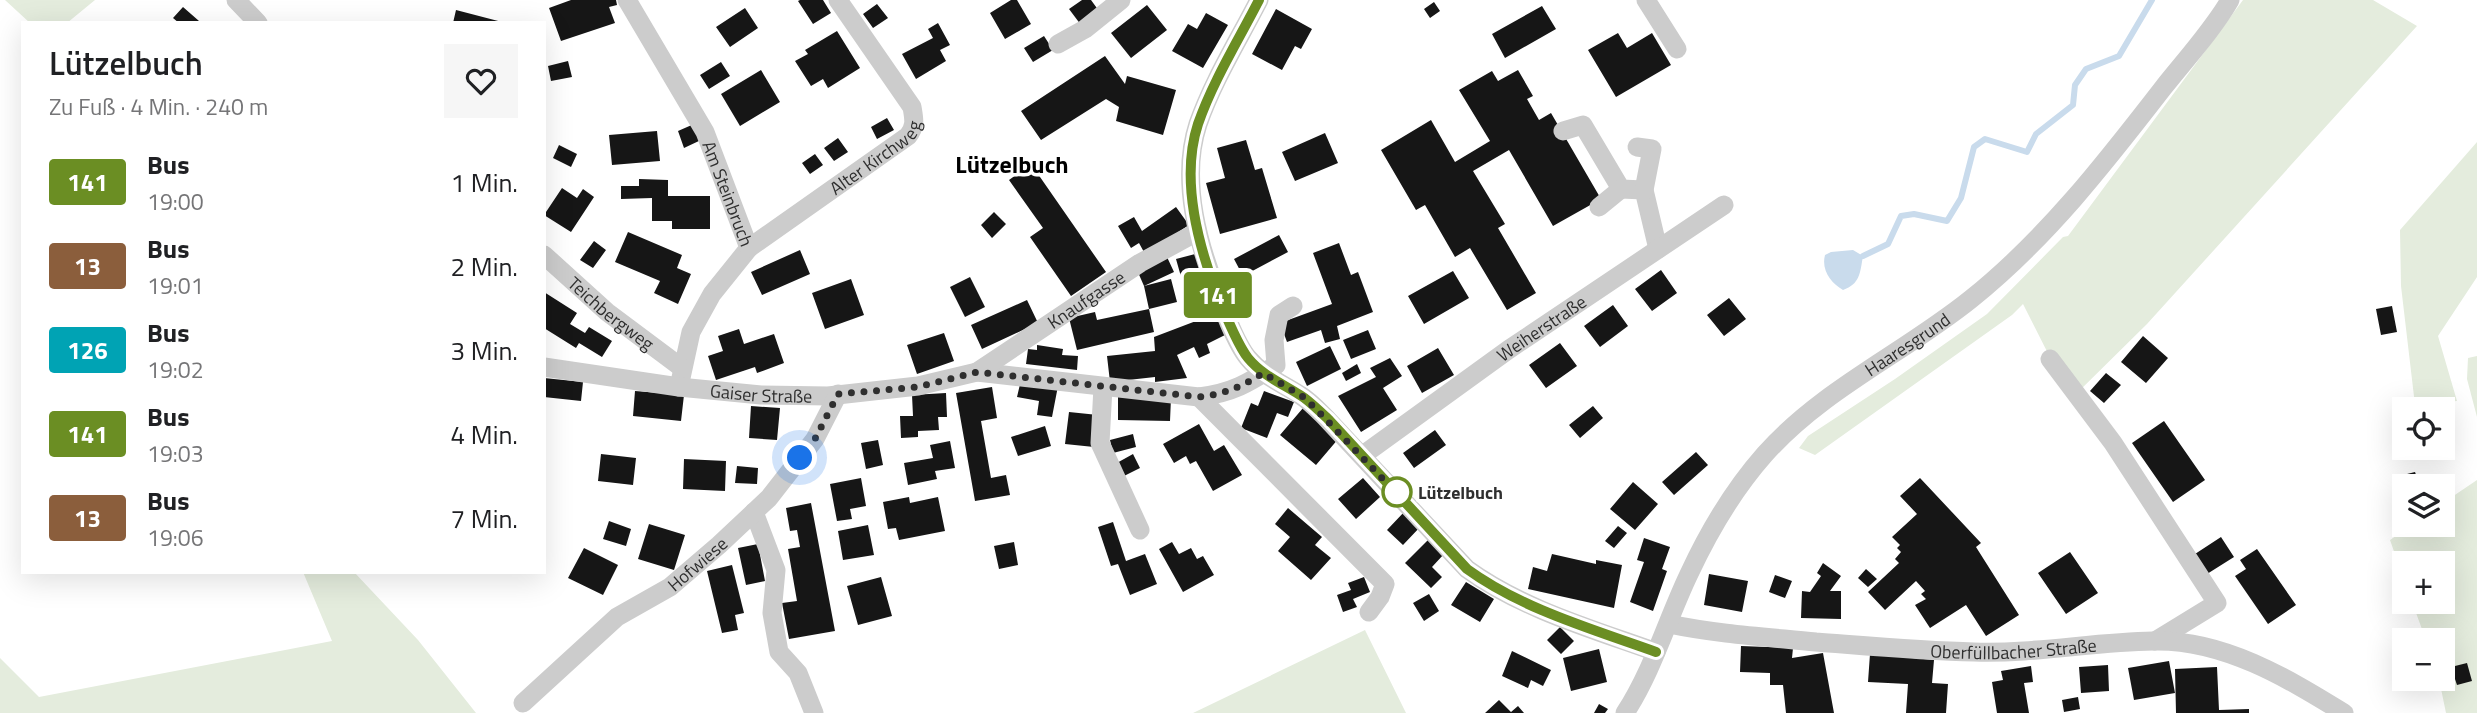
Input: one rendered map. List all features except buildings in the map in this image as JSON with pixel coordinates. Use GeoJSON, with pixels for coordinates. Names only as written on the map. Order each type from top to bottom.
{"type":"FeatureCollection","features":[{"type":"Feature","properties":{"kind":"street"},"geometry":{"type":"LineString","coordinates":[[236,0],[256,21]]}},
{"type":"Feature","properties":{"kind":"street","name":"Am Steinbruch"},"geometry":{"type":"LineString","coordinates":[[627,0],[705,132],[749,248],[712,294],[691,332],[680,378]]}},
{"type":"Feature","properties":{"kind":"street","name":"Alter Kirchweg"},"geometry":{"type":"LineString","coordinates":[[749,248],[908,136],[915,122],[912,107],[838,0]]}},
{"type":"Feature","properties":{"kind":"street"},"geometry":{"type":"LineString","coordinates":[[1058,44],[1085,29],[1121,0]]}},
{"type":"Feature","properties":{"kind":"street"},"geometry":{"type":"LineString","coordinates":[[1259,0],[1214,87],[1198,126],[1192,153],[1192,193],[1197,232],[1224,311],[1247,357],[1263,373],[1302,396],[1363,455],[1467,569],[1482,580],[1541,610],[1656,652]]}},
{"type":"Feature","properties":{"kind":"street"},"geometry":{"type":"LineString","coordinates":[[1646,0],[1677,50]]}},
{"type":"Feature","properties":{"kind":"street","name":"Haaresgrund"},"geometry":{"type":"LineString","coordinates":[[1625,713],[1656,652],[1706,539],[1737,488],[1766,453],[1805,414],[1972,298],[2028,247],[2077,197],[2230,0]]}},
{"type":"Feature","properties":{"kind":"street"},"geometry":{"type":"LineString","coordinates":[[1563,131],[1583,125],[1620,189]]}},
{"type":"Feature","properties":{"kind":"street"},"geometry":{"type":"LineString","coordinates":[[1637,147],[1652,149],[1644,190],[1658,249]]}},
{"type":"Feature","properties":{"kind":"street"},"geometry":{"type":"LineString","coordinates":[[1599,207],[1620,189],[1644,190]]}},
{"type":"Feature","properties":{"kind":"street","name":"Weiherstraße"},"geometry":{"type":"LineString","coordinates":[[1363,455],[1508,350],[1724,205]]}},
{"type":"Feature","properties":{"kind":"street","name":"Knaufgasse"},"geometry":{"type":"LineString","coordinates":[[977,372],[1140,263],[1197,232]]}},
{"type":"Feature","properties":{"kind":"street","name":"Teichbergweg"},"geometry":{"type":"LineString","coordinates":[[546,257],[680,378]]}},
{"type":"Feature","properties":{"kind":"street"},"geometry":{"type":"LineString","coordinates":[[1263,373],[1276,365],[1274,340],[1279,314],[1293,306]]}},
{"type":"Feature","properties":{"kind":"street"},"geometry":{"type":"LineString","coordinates":[[2050,359],[2113,443],[2217,603],[2155,640]]}},
{"type":"Feature","properties":{"kind":"street","name":"Gaiser Straße"},"geometry":{"type":"LineString","coordinates":[[546,368],[680,378],[761,395],[828,396],[918,387],[977,372],[1199,397],[1219,395],[1243,387],[1263,373]]}},
{"type":"Feature","properties":{"kind":"street"},"geometry":{"type":"LineString","coordinates":[[1103,387],[1100,443],[1140,530]]}},
{"type":"Feature","properties":{"kind":"street","name":"Hofwiese"},"geometry":{"type":"LineString","coordinates":[[523,703],[617,617],[670,587],[769,498],[815,439],[838,394]]}},
{"type":"Feature","properties":{"kind":"street"},"geometry":{"type":"LineString","coordinates":[[1199,397],[1385,584],[1380,597],[1369,612]]}},
{"type":"Feature","properties":{"kind":"street"},"geometry":{"type":"LineString","coordinates":[[754,512],[776,570],[772,613],[779,652],[798,673],[814,713]]}},
{"type":"Feature","properties":{"kind":"street","name":"Oberfüllbacher Straße"},"geometry":{"type":"LineString","coordinates":[[1669,624],[1738,635],[1977,653],[2035,651],[2155,640],[2198,645],[2270,670],[2344,713]]}},
{"type":"Feature","properties":{"kind":"green space"},"geometry":{"type":"Polygon","coordinates":[[[5,0],[95,0],[69,21],[28,21],[5,0]]]}},
{"type":"Feature","properties":{"kind":"green space"},"geometry":{"type":"Polygon","coordinates":[[[2243,0],[2373,0],[2417,26],[2147,324],[2071,399],[2023,304],[2012,315],[1815,455],[1799,448],[1808,436],[1987,314],[2063,237],[2068,236],[2243,0]]]}},
{"type":"Feature","properties":{"kind":"green space"},"geometry":{"type":"Polygon","coordinates":[[[2477,142],[2477,277],[2438,336],[2457,401],[2455,397],[2414,397],[2401,286],[2400,230],[2477,142]]]}},
{"type":"Feature","properties":{"kind":"green space"},"geometry":{"type":"Polygon","coordinates":[[[2477,356],[2477,417],[2467,379],[2468,358],[2477,356]]]}},
{"type":"Feature","properties":{"kind":"green space"},"geometry":{"type":"Polygon","coordinates":[[[2477,480],[2477,713],[2446,713],[2441,691],[2455,691],[2455,628],[2422,628],[2416,614],[2455,614],[2455,551],[2394,551],[2390,540],[2394,537],[2455,537],[2455,495],[2477,480]]]}},
{"type":"Feature","properties":{"kind":"green space"},"geometry":{"type":"Polygon","coordinates":[[[304,574],[356,574],[418,640],[476,713],[0,713],[0,658],[39,697],[332,641],[304,574]]]}},
{"type":"Feature","properties":{"kind":"green space"},"geometry":{"type":"Polygon","coordinates":[[[1365,630],[1406,713],[1193,713],[1365,630]]]}},
{"type":"Feature","properties":{"kind":"water"},"geometry":{"type":"Polygon","coordinates":[[[1853,250],[1863,256],[1860,273],[1853,285],[1843,290],[1828,276],[1824,266],[1825,255],[1853,250]]]}},
{"type":"Feature","properties":{"kind":"waterway"},"geometry":{"type":"LineString","coordinates":[[1863,256],[1888,244],[1901,216],[1914,214],[1947,221],[1961,198],[1974,147],[1985,139],[2027,152],[2036,134],[2073,105],[2075,85],[2086,69],[2119,56],[2152,0]]}},
{"type":"Feature","properties":{"kind":"bus line","name":"141"},"geometry":{"type":"LineString","coordinates":[[1259,0],[1214,87],[1198,126],[1192,153],[1192,193],[1197,232],[1224,311],[1247,357],[1263,373],[1302,396],[1328,419],[1467,569],[1482,580],[1541,610],[1656,652]]}},
{"type":"Feature","properties":{"kind":"place","name":"Lützelbuch"},"geometry":{"type":"Point","coordinates":[1397,492]}},
{"type":"Feature","properties":{"kind":"district","name":"Lützelbuch"},"geometry":{"type":"Point","coordinates":[1012,164]}},
{"type":"Feature","properties":{"kind":"route"},"geometry":{"type":"LineString","coordinates":[[800,458],[815,439],[838,394],[918,387],[977,372],[1199,397],[1219,395],[1243,387],[1263,373],[1302,396],[1328,419],[1403,500],[1397,492]]}}]}
